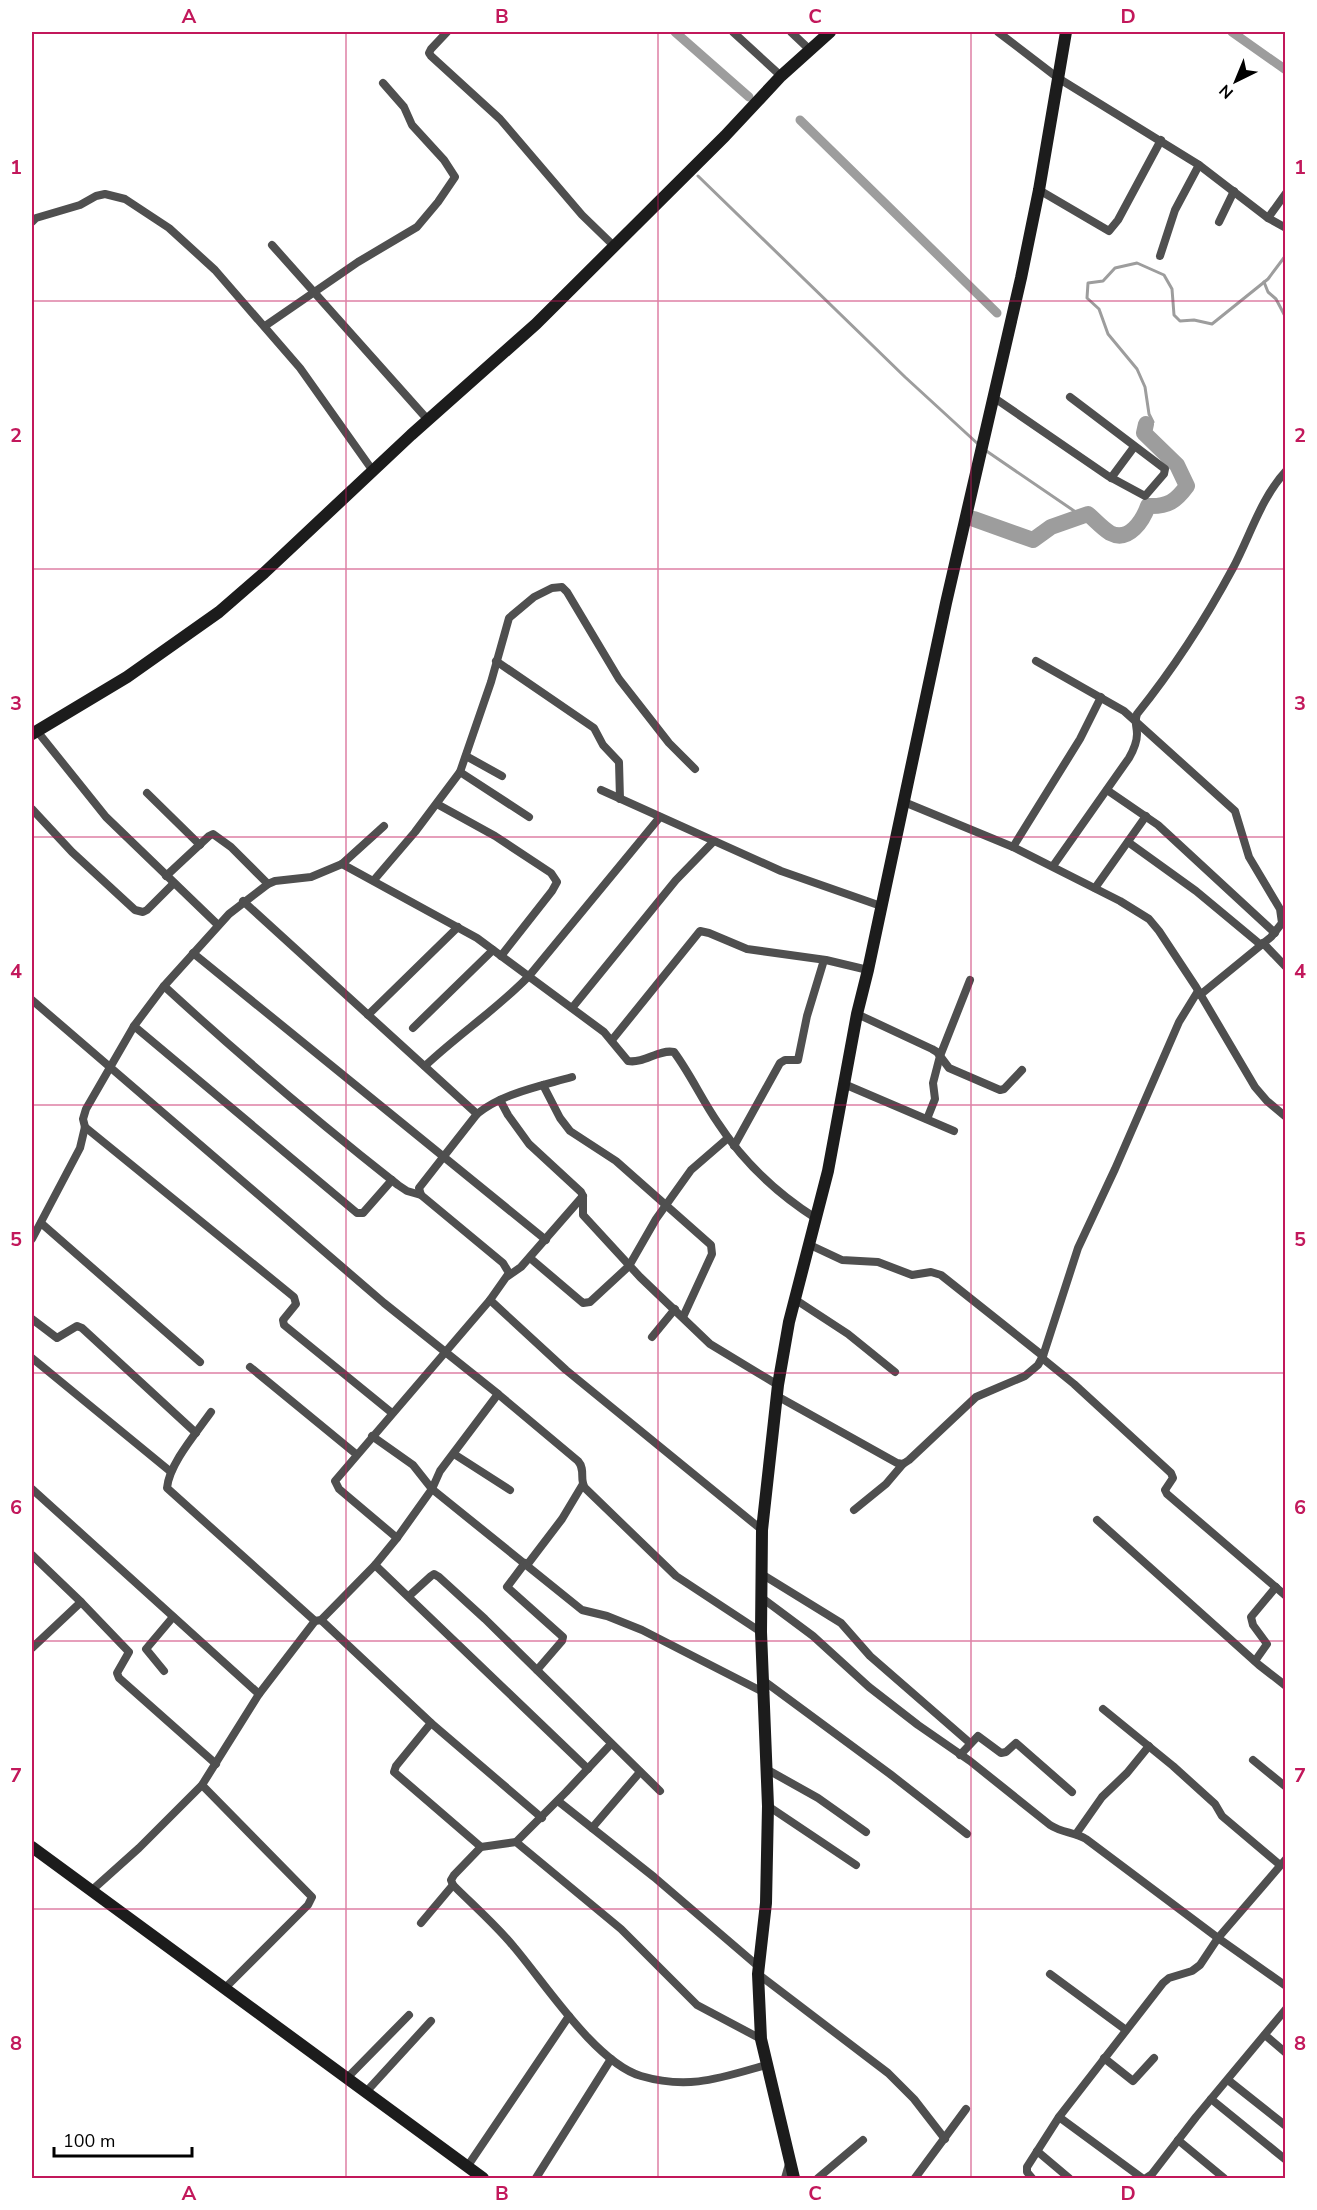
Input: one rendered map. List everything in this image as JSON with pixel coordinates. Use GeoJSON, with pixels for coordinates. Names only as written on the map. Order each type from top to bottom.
{"type":"FeatureCollection","features":[{"type":"Feature","properties":{"kind":"street"},"geometry":{"type":"LineString","coordinates":[[447,32],[429,53],[431,56],[500,118],[582,215],[614,246]]}},
{"type":"Feature","properties":{"kind":"street"},"geometry":{"type":"LineString","coordinates":[[733,32],[781,76]]}},
{"type":"Feature","properties":{"kind":"street"},"geometry":{"type":"LineString","coordinates":[[791,32],[810,50]]}},
{"type":"Feature","properties":{"kind":"street"},"geometry":{"type":"LineString","coordinates":[[218,925],[106,817],[34,732],[127,677],[219,612],[264,573],[428,420],[536,324],[781,76],[830,32]]}},
{"type":"Feature","properties":{"kind":"street"},"geometry":{"type":"LineString","coordinates":[[998,32],[1058,78],[1161,140],[1199,165],[1268,218],[1286,228]]}},
{"type":"Feature","properties":{"kind":"street"},"geometry":{"type":"LineString","coordinates":[[794,2178],[761,2039],[759,1970],[766,1903],[768,1806],[761,1632],[762,1530],[778,1390],[789,1322],[828,1171],[857,1014],[1021,278],[1039,190],[1066,32]]}},
{"type":"Feature","properties":{"kind":"street"},"geometry":{"type":"LineString","coordinates":[[265,326],[358,262],[417,227],[455,177],[444,159],[412,125],[404,107],[383,83]]}},
{"type":"Feature","properties":{"kind":"street"},"geometry":{"type":"LineString","coordinates":[[1039,190],[1109,231],[1118,220],[1161,140]]}},
{"type":"Feature","properties":{"kind":"street"},"geometry":{"type":"LineString","coordinates":[[1160,256],[1175,210],[1199,165]]}},
{"type":"Feature","properties":{"kind":"street"},"geometry":{"type":"LineString","coordinates":[[1219,222],[1234,191]]}},
{"type":"Feature","properties":{"kind":"street"},"geometry":{"type":"LineString","coordinates":[[32,222],[36,218],[80,205],[105,194],[125,199],[154,217],[187,242],[265,326],[300,368],[373,471]]}},
{"type":"Feature","properties":{"kind":"street"},"geometry":{"type":"LineString","coordinates":[[1268,218],[1286,194]]}},
{"type":"Feature","properties":{"kind":"street"},"geometry":{"type":"LineString","coordinates":[[272,245],[428,420]]}},
{"type":"Feature","properties":{"kind":"street"},"geometry":{"type":"LineString","coordinates":[[993,397],[1111,478],[1144,496],[1164,474],[1163,467],[1070,397]]}},
{"type":"Feature","properties":{"kind":"street"},"geometry":{"type":"LineString","coordinates":[[1111,478],[1134,447]]}},
{"type":"Feature","properties":{"kind":"street"},"geometry":{"type":"LineString","coordinates":[[1053,866],[1129,758],[1137,735],[1135,721],[1137,714],[1180,658],[1233,568],[1271,491],[1286,471]]}},
{"type":"Feature","properties":{"kind":"street"},"geometry":{"type":"LineString","coordinates":[[374,880],[437,804],[460,772],[509,618],[534,597],[552,588],[562,587],[573,601],[619,679],[669,743],[695,769]]}},
{"type":"Feature","properties":{"kind":"street"},"geometry":{"type":"LineString","coordinates":[[496,661],[594,728],[603,745],[619,762],[620,798]]}},
{"type":"Feature","properties":{"kind":"street"},"geometry":{"type":"LineString","coordinates":[[854,1510],[886,1484],[903,1464],[909,1461],[976,1397],[1033,1371],[1042,1357],[1078,1248],[1179,1022],[1199,993],[1262,944],[1275,933],[1282,923],[1280,909],[1254,868],[1234,811],[1116,705],[1036,661]]}},
{"type":"Feature","properties":{"kind":"street"},"geometry":{"type":"LineString","coordinates":[[1013,847],[1080,739],[1101,697]]}},
{"type":"Feature","properties":{"kind":"street"},"geometry":{"type":"LineString","coordinates":[[466,756],[502,776]]}},
{"type":"Feature","properties":{"kind":"street"},"geometry":{"type":"LineString","coordinates":[[460,772],[529,817]]}},
{"type":"Feature","properties":{"kind":"street"},"geometry":{"type":"LineString","coordinates":[[601,790],[781,871],[881,906]]}},
{"type":"Feature","properties":{"kind":"street"},"geometry":{"type":"LineString","coordinates":[[1107,790],[1158,825],[1275,933]]}},
{"type":"Feature","properties":{"kind":"street"},"geometry":{"type":"LineString","coordinates":[[147,793],[200,845]]}},
{"type":"Feature","properties":{"kind":"street"},"geometry":{"type":"LineString","coordinates":[[904,802],[1053,866],[1130,906],[1149,919],[1199,993],[1255,1087],[1286,1117]]}},
{"type":"Feature","properties":{"kind":"street"},"geometry":{"type":"LineString","coordinates":[[413,1028],[497,953],[557,885],[555,878],[495,836],[437,804]]}},
{"type":"Feature","properties":{"kind":"street"},"geometry":{"type":"LineString","coordinates":[[32,810],[72,852],[135,910],[143,912],[147,910],[174,883]]}},
{"type":"Feature","properties":{"kind":"street"},"geometry":{"type":"LineString","coordinates":[[1095,888],[1146,816]]}},
{"type":"Feature","properties":{"kind":"street"},"geometry":{"type":"LineString","coordinates":[[425,1066],[464,1030],[508,998],[530,976],[660,817]]}},
{"type":"Feature","properties":{"kind":"street"},"geometry":{"type":"LineString","coordinates":[[32,1239],[80,1148],[85,1127],[83,1115],[109,1067],[134,1026],[192,953],[243,901],[268,884],[275,880],[311,877],[342,864],[384,826]]}},
{"type":"Feature","properties":{"kind":"street"},"geometry":{"type":"LineString","coordinates":[[166,876],[213,834],[268,884]]}},
{"type":"Feature","properties":{"kind":"street"},"geometry":{"type":"LineString","coordinates":[[572,1008],[676,880],[714,841]]}},
{"type":"Feature","properties":{"kind":"street"},"geometry":{"type":"LineString","coordinates":[[1128,842],[1196,891],[1262,944],[1286,967]]}},
{"type":"Feature","properties":{"kind":"street"},"geometry":{"type":"LineString","coordinates":[[342,864],[458,927],[497,953],[612,1040],[625,1058],[632,1062],[674,1052],[731,1142],[759,1175],[777,1192],[816,1219]]}},
{"type":"Feature","properties":{"kind":"street"},"geometry":{"type":"LineString","coordinates":[[243,901],[477,1114]]}},
{"type":"Feature","properties":{"kind":"street"},"geometry":{"type":"LineString","coordinates":[[368,1015],[458,927]]}},
{"type":"Feature","properties":{"kind":"street"},"geometry":{"type":"LineString","coordinates":[[612,1040],[700,931],[747,949],[824,960],[868,970]]}},
{"type":"Feature","properties":{"kind":"street"},"geometry":{"type":"LineString","coordinates":[[192,953],[546,1240]]}},
{"type":"Feature","properties":{"kind":"street"},"geometry":{"type":"LineString","coordinates":[[530,1258],[586,1304],[629,1266],[690,1170],[731,1142],[780,1063],[785,1060],[798,1060],[807,1016],[824,960]]}},
{"type":"Feature","properties":{"kind":"street"},"geometry":{"type":"LineString","coordinates":[[927,1119],[935,1100],[933,1083],[940,1056],[970,980]]}},
{"type":"Feature","properties":{"kind":"street"},"geometry":{"type":"LineString","coordinates":[[164,986],[240,1055],[392,1180],[407,1191],[421,1195],[502,1263],[507,1269],[508,1276]]}},
{"type":"Feature","properties":{"kind":"street"},"geometry":{"type":"LineString","coordinates":[[32,1000],[444,1353],[462,1364],[578,1461],[584,1469],[583,1484],[562,1519],[507,1587],[562,1637],[537,1670]]}},
{"type":"Feature","properties":{"kind":"street"},"geometry":{"type":"LineString","coordinates":[[857,1014],[932,1049],[949,1068],[1000,1090],[1004,1089],[1023,1070]]}},
{"type":"Feature","properties":{"kind":"street"},"geometry":{"type":"LineString","coordinates":[[134,1026],[230,1104],[357,1213],[363,1213],[392,1180]]}},
{"type":"Feature","properties":{"kind":"street"},"geometry":{"type":"LineString","coordinates":[[421,1195],[419,1188],[477,1114],[500,1100],[572,1077]]}},
{"type":"Feature","properties":{"kind":"street"},"geometry":{"type":"LineString","coordinates":[[844,1084],[954,1131]]}},
{"type":"Feature","properties":{"kind":"street"},"geometry":{"type":"LineString","coordinates":[[543,1085],[560,1118],[570,1131],[616,1161],[709,1242],[712,1249],[683,1317]]}},
{"type":"Feature","properties":{"kind":"street"},"geometry":{"type":"LineString","coordinates":[[500,1100],[512,1122],[529,1144],[575,1185],[583,1196],[583,1215],[629,1266],[710,1344],[778,1390],[897,1463],[903,1464]]}},
{"type":"Feature","properties":{"kind":"street"},"geometry":{"type":"LineString","coordinates":[[85,1127],[294,1297],[296,1304],[283,1320],[284,1325],[392,1413]]}},
{"type":"Feature","properties":{"kind":"street"},"geometry":{"type":"LineString","coordinates":[[397,1538],[335,1484],[338,1476],[508,1276],[521,1268],[583,1196]]}},
{"type":"Feature","properties":{"kind":"street"},"geometry":{"type":"LineString","coordinates":[[41,1223],[200,1362]]}},
{"type":"Feature","properties":{"kind":"street"},"geometry":{"type":"LineString","coordinates":[[810,1245],[842,1260],[878,1262],[912,1275],[931,1272],[941,1275],[1074,1384],[1171,1473],[1173,1478],[1165,1490],[1167,1494],[1286,1596]]}},
{"type":"Feature","properties":{"kind":"street"},"geometry":{"type":"LineString","coordinates":[[490,1299],[566,1370],[762,1530]]}},
{"type":"Feature","properties":{"kind":"street"},"geometry":{"type":"LineString","coordinates":[[796,1300],[848,1334],[895,1372]]}},
{"type":"Feature","properties":{"kind":"street"},"geometry":{"type":"LineString","coordinates":[[652,1337],[675,1310]]}},
{"type":"Feature","properties":{"kind":"street"},"geometry":{"type":"LineString","coordinates":[[32,1318],[49,1334],[57,1338],[74,1327],[80,1326],[196,1433]]}},
{"type":"Feature","properties":{"kind":"street"},"geometry":{"type":"LineString","coordinates":[[32,1358],[171,1472]]}},
{"type":"Feature","properties":{"kind":"street"},"geometry":{"type":"LineString","coordinates":[[250,1367],[356,1454]]}},
{"type":"Feature","properties":{"kind":"street"},"geometry":{"type":"LineString","coordinates":[[91,1891],[139,1848],[202,1785],[259,1694],[318,1620],[375,1565],[397,1538],[432,1489],[440,1471],[498,1394]]}},
{"type":"Feature","properties":{"kind":"street"},"geometry":{"type":"LineString","coordinates":[[211,1413],[171,1472],[166,1485],[168,1491],[542,1818]]}},
{"type":"Feature","properties":{"kind":"street"},"geometry":{"type":"LineString","coordinates":[[372,1436],[413,1465],[432,1489],[582,1610],[607,1616],[642,1630],[764,1687],[890,1774],[967,1834]]}},
{"type":"Feature","properties":{"kind":"street"},"geometry":{"type":"LineString","coordinates":[[454,1454],[510,1490]]}},
{"type":"Feature","properties":{"kind":"street"},"geometry":{"type":"LineString","coordinates":[[583,1484],[663,1565],[761,1632]]}},
{"type":"Feature","properties":{"kind":"street"},"geometry":{"type":"LineString","coordinates":[[32,1490],[259,1694]]}},
{"type":"Feature","properties":{"kind":"street"},"geometry":{"type":"LineString","coordinates":[[1097,1520],[1286,1686]]}},
{"type":"Feature","properties":{"kind":"street"},"geometry":{"type":"LineString","coordinates":[[32,1555],[129,1652],[117,1673],[119,1678],[216,1764]]}},
{"type":"Feature","properties":{"kind":"street"},"geometry":{"type":"LineString","coordinates":[[375,1565],[588,1769]]}},
{"type":"Feature","properties":{"kind":"street"},"geometry":{"type":"LineString","coordinates":[[409,1596],[431,1576],[436,1575],[660,1791]]}},
{"type":"Feature","properties":{"kind":"street"},"geometry":{"type":"LineString","coordinates":[[763,1575],[841,1623],[870,1656],[970,1743]]}},
{"type":"Feature","properties":{"kind":"street"},"geometry":{"type":"LineString","coordinates":[[1255,1661],[1267,1644],[1253,1625],[1251,1617],[1276,1587]]}},
{"type":"Feature","properties":{"kind":"street"},"geometry":{"type":"LineString","coordinates":[[762,1598],[818,1640],[869,1687],[1050,1825],[1064,1833],[1076,1834],[1086,1839],[1286,1986]]}},
{"type":"Feature","properties":{"kind":"street"},"geometry":{"type":"LineString","coordinates":[[32,1648],[81,1602]]}},
{"type":"Feature","properties":{"kind":"street"},"geometry":{"type":"LineString","coordinates":[[164,1671],[146,1649],[173,1617]]}},
{"type":"Feature","properties":{"kind":"street"},"geometry":{"type":"LineString","coordinates":[[1032,2178],[1027,2169],[1059,2117],[1163,1983],[1169,1978],[1192,1971],[1200,1965],[1218,1938],[1283,1862],[1222,1816],[1210,1800],[1103,1709]]}},
{"type":"Feature","properties":{"kind":"street"},"geometry":{"type":"LineString","coordinates":[[431,1723],[396,1766],[394,1772],[481,1847]]}},
{"type":"Feature","properties":{"kind":"street"},"geometry":{"type":"LineString","coordinates":[[960,1755],[978,1737],[1001,1753],[1006,1752],[1016,1743],[1072,1792]]}},
{"type":"Feature","properties":{"kind":"street"},"geometry":{"type":"LineString","coordinates":[[611,1744],[542,1818],[516,1842],[481,1847],[454,1875],[453,1885],[513,1945],[569,2016],[611,2059],[639,2075],[682,2082],[710,2081],[766,2065]]}},
{"type":"Feature","properties":{"kind":"street"},"geometry":{"type":"LineString","coordinates":[[1076,1834],[1102,1797],[1127,1773],[1149,1746]]}},
{"type":"Feature","properties":{"kind":"street"},"geometry":{"type":"LineString","coordinates":[[1253,1760],[1286,1787]]}},
{"type":"Feature","properties":{"kind":"street"},"geometry":{"type":"LineString","coordinates":[[768,1770],[818,1798],[866,1832]]}},
{"type":"Feature","properties":{"kind":"street"},"geometry":{"type":"LineString","coordinates":[[592,1828],[640,1772]]}},
{"type":"Feature","properties":{"kind":"street"},"geometry":{"type":"LineString","coordinates":[[202,1785],[312,1897],[308,1905],[225,1988]]}},
{"type":"Feature","properties":{"kind":"street"},"geometry":{"type":"LineString","coordinates":[[558,1801],[654,1877],[759,1970],[888,2073],[914,2099],[945,2139]]}},
{"type":"Feature","properties":{"kind":"street"},"geometry":{"type":"LineString","coordinates":[[768,1806],[856,1865]]}},
{"type":"Feature","properties":{"kind":"street"},"geometry":{"type":"LineString","coordinates":[[516,1842],[621,1929],[696,2005],[761,2039]]}},
{"type":"Feature","properties":{"kind":"street"},"geometry":{"type":"LineString","coordinates":[[32,1847],[483,2178]]}},
{"type":"Feature","properties":{"kind":"street"},"geometry":{"type":"LineString","coordinates":[[421,1923],[453,1885]]}},
{"type":"Feature","properties":{"kind":"street"},"geometry":{"type":"LineString","coordinates":[[1050,1974],[1126,2031]]}},
{"type":"Feature","properties":{"kind":"street"},"geometry":{"type":"LineString","coordinates":[[1059,2117],[1144,2178],[1152,2174],[1286,2009]]}},
{"type":"Feature","properties":{"kind":"street"},"geometry":{"type":"LineString","coordinates":[[348,2077],[409,2015]]}},
{"type":"Feature","properties":{"kind":"street"},"geometry":{"type":"LineString","coordinates":[[467,2167],[569,2016]]}},
{"type":"Feature","properties":{"kind":"street"},"geometry":{"type":"LineString","coordinates":[[366,2091],[431,2021]]}},
{"type":"Feature","properties":{"kind":"street"},"geometry":{"type":"LineString","coordinates":[[1264,2036],[1286,2053]]}},
{"type":"Feature","properties":{"kind":"street"},"geometry":{"type":"LineString","coordinates":[[1104,2058],[1133,2081],[1154,2058]]}},
{"type":"Feature","properties":{"kind":"street"},"geometry":{"type":"LineString","coordinates":[[536,2178],[611,2059]]}},
{"type":"Feature","properties":{"kind":"street"},"geometry":{"type":"LineString","coordinates":[[1228,2080],[1286,2126]]}},
{"type":"Feature","properties":{"kind":"street"},"geometry":{"type":"LineString","coordinates":[[1211,2099],[1286,2160]]}},
{"type":"Feature","properties":{"kind":"street"},"geometry":{"type":"LineString","coordinates":[[915,2178],[966,2109]]}},
{"type":"Feature","properties":{"kind":"street"},"geometry":{"type":"LineString","coordinates":[[818,2178],[863,2140]]}},
{"type":"Feature","properties":{"kind":"street"},"geometry":{"type":"LineString","coordinates":[[1178,2140],[1224,2178]]}},
{"type":"Feature","properties":{"kind":"street"},"geometry":{"type":"LineString","coordinates":[[1037,2151],[1069,2178]]}},
{"type":"Feature","properties":{"kind":"street"},"geometry":{"type":"LineString","coordinates":[[785,2178],[789,2164]]}},
{"type":"Feature","properties":{"kind":"waterway"},"geometry":{"type":"LineString","coordinates":[[675,32],[749,97]]}},
{"type":"Feature","properties":{"kind":"waterway"},"geometry":{"type":"LineString","coordinates":[[1232,32],[1286,70]]}},
{"type":"Feature","properties":{"kind":"waterway"},"geometry":{"type":"LineString","coordinates":[[800,120],[997,313]]}},
{"type":"Feature","properties":{"kind":"waterway"},"geometry":{"type":"LineString","coordinates":[[698,176],[905,377],[978,444]]}},
{"type":"Feature","properties":{"kind":"waterway"},"geometry":{"type":"LineString","coordinates":[[1146,424],[1153,422],[1149,414],[1145,387],[1137,369],[1108,334],[1099,309],[1087,298],[1088,283],[1103,281],[1115,268],[1137,263],[1164,275],[1172,289],[1174,315],[1180,321],[1194,320],[1212,324],[1268,279],[1286,255]]}},
{"type":"Feature","properties":{"kind":"waterway"},"geometry":{"type":"LineString","coordinates":[[1264,282],[1268,292],[1276,299],[1286,318]]}},
{"type":"Feature","properties":{"kind":"waterway"},"geometry":{"type":"LineString","coordinates":[[974,519],[1033,540],[1051,527],[1088,514],[1110,533],[1117,535],[1129,533],[1143,518],[1148,506],[1171,502],[1187,486],[1177,465],[1144,433],[1146,424]]}},
{"type":"Feature","properties":{"kind":"waterway"},"geometry":{"type":"LineString","coordinates":[[985,450],[1083,517]]}}]}
